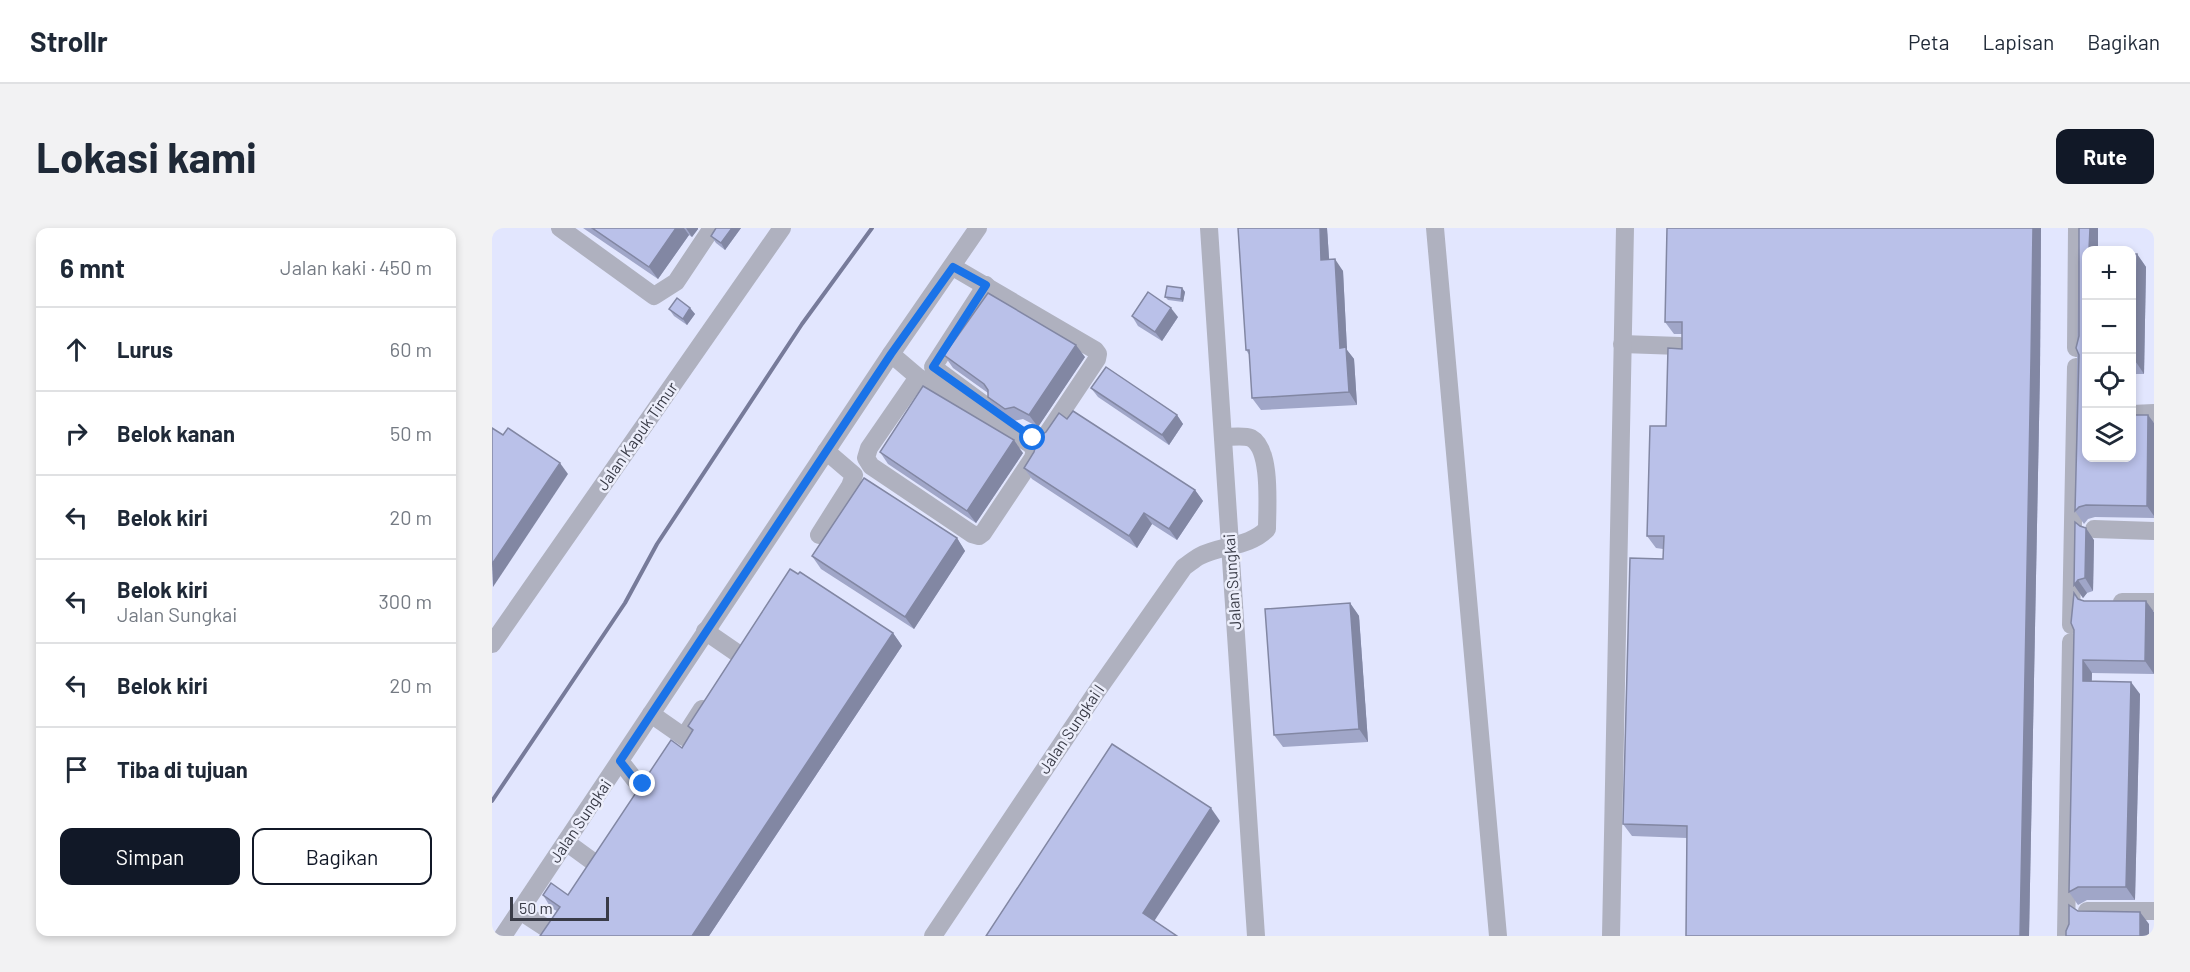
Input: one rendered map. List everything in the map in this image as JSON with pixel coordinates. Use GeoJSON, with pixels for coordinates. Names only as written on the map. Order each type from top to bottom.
{"type":"FeatureCollection","features":[{"type":"Feature","properties":{"kind":"street"},"geometry":{"type":"LineString","coordinates":[[560,228],[654,296],[676,282],[712,228]]}},
{"type":"Feature","properties":{"kind":"street","name":"Jalan Kapuk Timur"},"geometry":{"type":"LineString","coordinates":[[493,639],[782,228]]}},
{"type":"Feature","properties":{"kind":"street","name":"Jalan Sungkai"},"geometry":{"type":"LineString","coordinates":[[506,935],[705,631],[978,228]]}},
{"type":"Feature","properties":{"kind":"street","name":"Jalan Sungkai"},"geometry":{"type":"LineString","coordinates":[[1209,228],[1256,936]]}},
{"type":"Feature","properties":{"kind":"street"},"geometry":{"type":"LineString","coordinates":[[1435,228],[1498,936]]}},
{"type":"Feature","properties":{"kind":"street"},"geometry":{"type":"LineString","coordinates":[[1611,936],[1625,228]]}},
{"type":"Feature","properties":{"kind":"street"},"geometry":{"type":"LineString","coordinates":[[2076,348],[2077,228]]}},
{"type":"Feature","properties":{"kind":"street"},"geometry":{"type":"LineString","coordinates":[[953,267],[986,285],[1098,354],[1097,360],[1045,437],[1040,439],[1033,438],[933,367],[986,285]]}},
{"type":"Feature","properties":{"kind":"street"},"geometry":{"type":"LineString","coordinates":[[1622,344],[1680,346]]}},
{"type":"Feature","properties":{"kind":"street"},"geometry":{"type":"LineString","coordinates":[[891,354],[918,377],[1030,444],[1035,450],[1033,458],[979,536],[972,534],[871,466],[866,458],[869,448],[918,377]]}},
{"type":"Feature","properties":{"kind":"street"},"geometry":{"type":"LineString","coordinates":[[2066,936],[2076,912],[2071,634],[2083,529],[2076,366]]}},
{"type":"Feature","properties":{"kind":"street"},"geometry":{"type":"LineString","coordinates":[[2136,414],[2154,413]]}},
{"type":"Feature","properties":{"kind":"street","name":"Jalan Sungkai I"},"geometry":{"type":"LineString","coordinates":[[933,936],[1184,567],[1201,555],[1261,535],[1267,529],[1265,458],[1260,444],[1249,437],[1223,437]]}},
{"type":"Feature","properties":{"kind":"street"},"geometry":{"type":"LineString","coordinates":[[819,536],[854,476],[826,451]]}},
{"type":"Feature","properties":{"kind":"street"},"geometry":{"type":"LineString","coordinates":[[2083,529],[2154,531]]}},
{"type":"Feature","properties":{"kind":"street"},"geometry":{"type":"LineString","coordinates":[[2103,602],[2154,602]]}},
{"type":"Feature","properties":{"kind":"street"},"geometry":{"type":"LineString","coordinates":[[705,631],[737,653]]}},
{"type":"Feature","properties":{"kind":"street"},"geometry":{"type":"LineString","coordinates":[[725,672],[747,636]]}},
{"type":"Feature","properties":{"kind":"street"},"geometry":{"type":"LineString","coordinates":[[651,714],[684,737],[713,690]]}},
{"type":"Feature","properties":{"kind":"street"},"geometry":{"type":"LineString","coordinates":[[620,761],[635,780],[643,784]]}},
{"type":"Feature","properties":{"kind":"street"},"geometry":{"type":"LineString","coordinates":[[632,801],[657,766]]}},
{"type":"Feature","properties":{"kind":"street"},"geometry":{"type":"LineString","coordinates":[[566,842],[589,866],[603,844]]}},
{"type":"Feature","properties":{"kind":"street"},"geometry":{"type":"LineString","coordinates":[[520,911],[546,927]]}},
{"type":"Feature","properties":{"kind":"street"},"geometry":{"type":"LineString","coordinates":[[2076,912],[2154,911]]}},
{"type":"Feature","properties":{"kind":"shaded area"},"geometry":{"type":"Polygon","coordinates":[[[492,228],[2154,228],[2154,936],[492,936],[492,228]]]}},
{"type":"Feature","properties":{"kind":"building"},"geometry":{"type":"Polygon","coordinates":[[[592,228],[676,228],[649,267],[592,228]]]}},
{"type":"Feature","properties":{"kind":"building"},"geometry":{"type":"Polygon","coordinates":[[[716,228],[732,228],[721,243],[711,236],[716,228]]]}},
{"type":"Feature","properties":{"kind":"building"},"geometry":{"type":"Polygon","coordinates":[[[1238,228],[1320,228],[1321,260],[1335,259],[1340,348],[1346,347],[1349,392],[1252,398],[1249,350],[1246,350],[1238,228]]]}},
{"type":"Feature","properties":{"kind":"building"},"geometry":{"type":"Polygon","coordinates":[[[1667,228],[2033,228],[2020,936],[1686,936],[1687,826],[1623,824],[1630,558],[1663,559],[1664,536],[1647,536],[1650,426],[1666,426],[1668,348],[1682,349],[1682,322],[1665,322],[1667,228]]]}},
{"type":"Feature","properties":{"kind":"building"},"geometry":{"type":"Polygon","coordinates":[[[2079,228],[2090,228],[2089,246],[2082,246],[2082,462],[2136,462],[2136,415],[2148,415],[2147,506],[2086,505],[2075,511],[2079,355],[2076,348],[2079,336],[2079,228]]]}},
{"type":"Feature","properties":{"kind":"building"},"geometry":{"type":"Polygon","coordinates":[[[2136,254],[2137,254],[2136,362],[2136,254]]]}},
{"type":"Feature","properties":{"kind":"building"},"geometry":{"type":"Polygon","coordinates":[[[1167,286],[1182,288],[1181,299],[1165,297],[1167,286]]]}},
{"type":"Feature","properties":{"kind":"building"},"geometry":{"type":"Polygon","coordinates":[[[1148,292],[1171,308],[1155,332],[1132,316],[1148,292]]]}},
{"type":"Feature","properties":{"kind":"building"},"geometry":{"type":"Polygon","coordinates":[[[988,293],[1076,345],[1029,415],[1014,407],[1005,409],[988,397],[988,390],[984,384],[944,355],[988,293]]]}},
{"type":"Feature","properties":{"kind":"building"},"geometry":{"type":"Polygon","coordinates":[[[677,298],[690,308],[683,319],[669,309],[677,298]]]}},
{"type":"Feature","properties":{"kind":"building"},"geometry":{"type":"Polygon","coordinates":[[[1106,367],[1177,415],[1162,435],[1091,388],[1106,367]]]}},
{"type":"Feature","properties":{"kind":"building"},"geometry":{"type":"Polygon","coordinates":[[[923,386],[1014,440],[967,511],[880,452],[923,386]]]}},
{"type":"Feature","properties":{"kind":"building"},"geometry":{"type":"Polygon","coordinates":[[[1073,411],[1195,490],[1169,529],[1144,513],[1129,536],[1024,468],[1034,452],[1038,437],[1046,432],[1059,413],[1067,419],[1073,411]]]}},
{"type":"Feature","properties":{"kind":"building"},"geometry":{"type":"Polygon","coordinates":[[[492,428],[503,435],[508,428],[560,463],[492,564],[492,428]]]}},
{"type":"Feature","properties":{"kind":"building"},"geometry":{"type":"Polygon","coordinates":[[[864,478],[957,538],[905,617],[812,556],[864,478]]]}},
{"type":"Feature","properties":{"kind":"building"},"geometry":{"type":"Polygon","coordinates":[[[2075,522],[2086,528],[2085,578],[2078,580],[2074,585],[2075,522]]]}},
{"type":"Feature","properties":{"kind":"building"},"geometry":{"type":"Polygon","coordinates":[[[790,569],[798,574],[800,572],[893,633],[692,936],[540,936],[560,907],[543,895],[551,883],[568,895],[671,740],[682,748],[693,730],[688,726],[790,569]]]}},
{"type":"Feature","properties":{"kind":"building"},"geometry":{"type":"Polygon","coordinates":[[[2074,593],[2078,599],[2084,601],[2146,601],[2145,661],[2083,660],[2083,681],[2131,682],[2126,887],[2078,887],[2069,892],[2074,630],[2071,623],[2074,593]]]}},
{"type":"Feature","properties":{"kind":"building"},"geometry":{"type":"Polygon","coordinates":[[[1350,603],[1359,729],[1274,735],[1265,609],[1350,603]]]}},
{"type":"Feature","properties":{"kind":"building"},"geometry":{"type":"Polygon","coordinates":[[[1112,744],[1211,808],[1143,913],[1177,936],[986,936],[1112,744]]]}},
{"type":"Feature","properties":{"kind":"building"},"geometry":{"type":"Polygon","coordinates":[[[2069,905],[2078,911],[2140,912],[2140,936],[2066,936],[2069,924],[2069,905]]]}},
{"type":"Feature","properties":{"kind":"waterway"},"geometry":{"type":"LineString","coordinates":[[492,801],[625,603],[657,544],[802,324],[872,228]]}},
{"type":"Feature","properties":{"kind":"route"},"geometry":{"type":"LineString","coordinates":[[643,784],[635,780],[620,761],[891,354],[953,267],[986,285],[933,367],[1033,438]]}}]}
